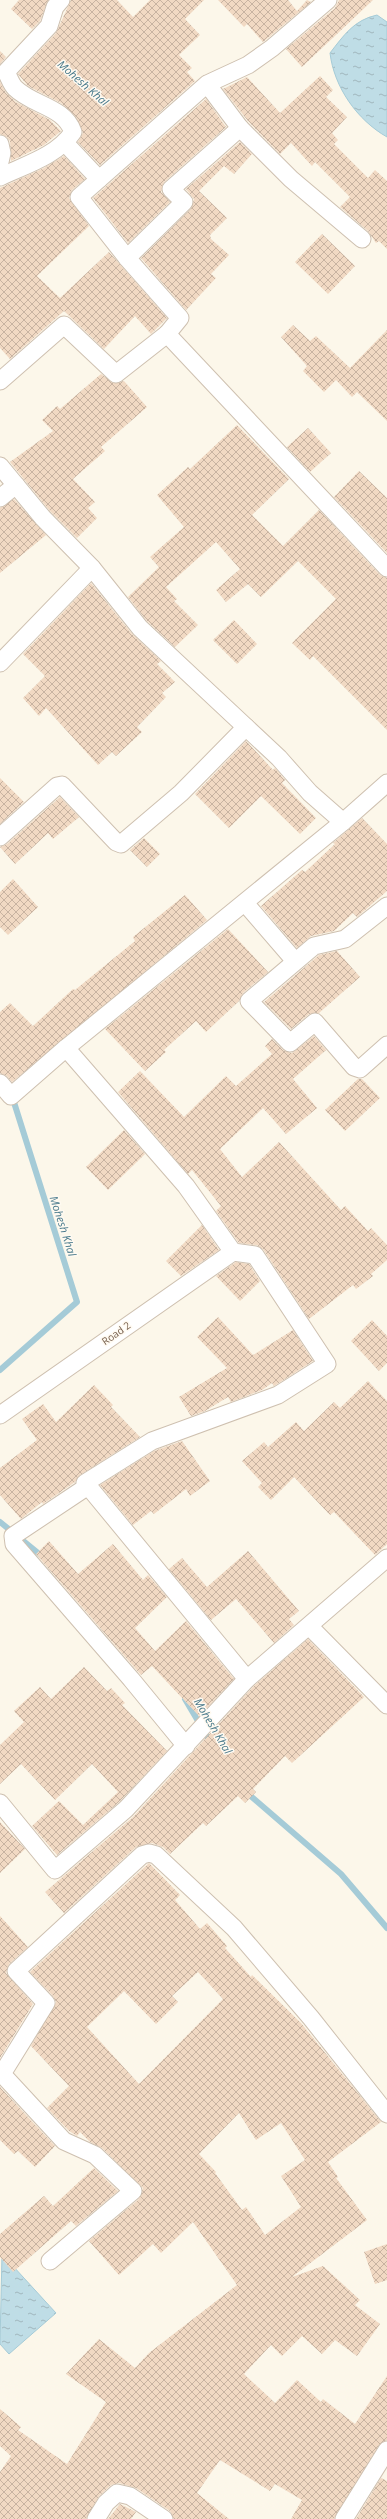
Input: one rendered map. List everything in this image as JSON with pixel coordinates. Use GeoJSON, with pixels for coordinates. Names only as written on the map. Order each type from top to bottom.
{"type":"FeatureCollection","features":[{"type":"Feature","properties":{"kind":"street"},"geometry":{"type":"LineString","coordinates":[[0,381],[64,325],[116,374],[167,334],[180,318],[127,258],[79,197],[207,84],[248,65],[272,48],[328,0]]}},
{"type":"Feature","properties":{"kind":"street"},"geometry":{"type":"LineString","coordinates":[[0,177],[66,144],[73,132],[70,122],[16,88],[6,72],[49,26],[54,2]]}},
{"type":"Feature","properties":{"kind":"street"},"geometry":{"type":"LineString","coordinates":[[207,84],[240,128],[291,179],[362,239]]}},
{"type":"Feature","properties":{"kind":"street"},"geometry":{"type":"LineString","coordinates":[[127,258],[184,202],[171,189],[240,128]]}},
{"type":"Feature","properties":{"kind":"street"},"geometry":{"type":"LineString","coordinates":[[0,144],[2,153],[0,162]]}},
{"type":"Feature","properties":{"kind":"street"},"geometry":{"type":"LineString","coordinates":[[66,144],[99,179]]}},
{"type":"Feature","properties":{"kind":"street"},"geometry":{"type":"LineString","coordinates":[[167,334],[387,568]]}},
{"type":"Feature","properties":{"kind":"street"},"geometry":{"type":"LineString","coordinates":[[0,466],[43,518],[92,568],[140,628],[279,758],[310,792],[343,822]]}},
{"type":"Feature","properties":{"kind":"street"},"geometry":{"type":"LineString","coordinates":[[0,498],[16,485]]}},
{"type":"Feature","properties":{"kind":"street"},"geometry":{"type":"LineString","coordinates":[[0,663],[92,568]]}},
{"type":"Feature","properties":{"kind":"street"},"geometry":{"type":"LineString","coordinates":[[0,837],[58,786],[62,785],[116,842],[121,844],[181,793],[246,727]]}},
{"type":"Feature","properties":{"kind":"street"},"geometry":{"type":"LineString","coordinates":[[0,1083],[11,1096],[66,1048],[343,822],[387,783]]}},
{"type":"Feature","properties":{"kind":"street"},"geometry":{"type":"LineString","coordinates":[[245,903],[295,961]]}},
{"type":"Feature","properties":{"kind":"street"},"geometry":{"type":"LineString","coordinates":[[387,906],[345,939],[314,946],[248,1001],[290,1043],[315,1022],[354,1067],[360,1069],[387,1045]]}},
{"type":"Feature","properties":{"kind":"street"},"geometry":{"type":"LineString","coordinates":[[66,1048],[186,1186],[233,1252],[255,1255],[327,1364],[278,1395],[152,1441],[85,1483],[247,1679]]}},
{"type":"Feature","properties":{"kind":"street","name":"Road 2"},"geometry":{"type":"LineString","coordinates":[[0,1415],[233,1252]]}},
{"type":"Feature","properties":{"kind":"street"},"geometry":{"type":"LineString","coordinates":[[88,1486],[13,1536],[14,1544],[132,1679],[186,1746]]}},
{"type":"Feature","properties":{"kind":"street"},"geometry":{"type":"LineString","coordinates":[[0,1803],[55,1870],[126,1809],[247,1679],[310,1627],[387,1558]]}},
{"type":"Feature","properties":{"kind":"street"},"geometry":{"type":"LineString","coordinates":[[310,1627],[387,1705]]}},
{"type":"Feature","properties":{"kind":"street"},"geometry":{"type":"LineString","coordinates":[[50,2261],[133,2191],[95,2155],[64,2141],[1,2074],[46,2003],[16,1971],[142,1855],[149,1853],[156,1855],[234,1928],[311,2018],[387,2114]]}},
{"type":"Feature","properties":{"kind":"street"},"geometry":{"type":"LineString","coordinates":[[344,2519],[387,2450]]}},
{"type":"Feature","properties":{"kind":"street"},"geometry":{"type":"LineString","coordinates":[[96,2519],[106,2503],[117,2493],[130,2496],[164,2519]]}},
{"type":"Feature","properties":{"kind":"water"},"geometry":{"type":"Polygon","coordinates":[[[377,15],[387,22],[387,137],[366,121],[349,101],[336,78],[330,53],[345,34],[356,24],[369,17],[377,15]]]}},
{"type":"Feature","properties":{"kind":"water"},"geometry":{"type":"Polygon","coordinates":[[[2,2254],[56,2313],[9,2354],[0,2344],[2,2254]]]}},
{"type":"Feature","properties":{"kind":"building"},"geometry":{"type":"Polygon","coordinates":[[[19,0],[48,0],[40,21],[32,29],[11,9],[19,0]]]}},
{"type":"Feature","properties":{"kind":"building"},"geometry":{"type":"Polygon","coordinates":[[[71,0],[117,0],[133,17],[150,0],[204,0],[185,19],[200,35],[179,55],[192,68],[187,72],[195,81],[100,165],[78,142],[83,133],[76,117],[61,103],[28,86],[18,74],[56,33],[71,0]]]}},
{"type":"Feature","properties":{"kind":"building"},"geometry":{"type":"Polygon","coordinates":[[[218,0],[288,0],[297,11],[307,0],[311,2],[263,42],[247,24],[244,27],[218,0]]]}},
{"type":"Feature","properties":{"kind":"building"},"geometry":{"type":"Polygon","coordinates":[[[339,0],[373,0],[302,67],[286,49],[335,8],[339,0]]]}},
{"type":"Feature","properties":{"kind":"building"},"geometry":{"type":"Polygon","coordinates":[[[0,51],[6,57],[0,64],[0,51]]]}},
{"type":"Feature","properties":{"kind":"building"},"geometry":{"type":"Polygon","coordinates":[[[320,76],[333,90],[326,97],[347,117],[332,133],[338,140],[334,144],[368,178],[375,170],[387,181],[387,249],[379,241],[376,243],[368,231],[340,207],[350,197],[315,162],[312,166],[291,143],[280,154],[248,121],[223,89],[247,77],[280,113],[320,76]]]}},
{"type":"Feature","properties":{"kind":"building"},"geometry":{"type":"Polygon","coordinates":[[[0,82],[6,93],[16,102],[50,120],[61,131],[44,145],[11,161],[10,141],[7,137],[0,134],[0,82]]]}},
{"type":"Feature","properties":{"kind":"building"},"geometry":{"type":"Polygon","coordinates":[[[206,99],[226,127],[164,182],[161,192],[170,202],[128,243],[93,198],[206,99]]]}},
{"type":"Feature","properties":{"kind":"building"},"geometry":{"type":"Polygon","coordinates":[[[240,142],[252,154],[234,174],[224,166],[199,191],[227,218],[210,235],[211,239],[229,255],[211,274],[216,278],[186,310],[141,258],[191,209],[194,199],[186,189],[240,142]]]}},
{"type":"Feature","properties":{"kind":"building"},"geometry":{"type":"Polygon","coordinates":[[[64,156],[85,179],[72,190],[69,198],[89,226],[37,276],[60,298],[109,252],[167,318],[151,334],[135,316],[104,349],[64,311],[10,359],[0,348],[0,188],[44,168],[64,156]]]}},
{"type":"Feature","properties":{"kind":"building"},"geometry":{"type":"Polygon","coordinates":[[[322,234],[355,266],[328,294],[295,262],[322,234]]]}},
{"type":"Feature","properties":{"kind":"building"},"geometry":{"type":"Polygon","coordinates":[[[293,325],[310,341],[316,336],[350,368],[387,330],[387,421],[357,392],[352,397],[336,380],[324,392],[303,371],[307,366],[281,337],[293,325]]]}},
{"type":"Feature","properties":{"kind":"building"},"geometry":{"type":"Polygon","coordinates":[[[101,374],[113,383],[124,381],[147,407],[101,447],[105,451],[73,479],[95,502],[88,508],[97,518],[77,538],[50,511],[10,462],[53,431],[42,420],[57,406],[60,409],[101,374]]]}},
{"type":"Feature","properties":{"kind":"building"},"geometry":{"type":"Polygon","coordinates":[[[237,425],[289,479],[252,515],[283,546],[319,510],[380,575],[387,578],[387,730],[313,656],[310,660],[292,643],[336,599],[298,561],[261,597],[248,584],[226,602],[216,590],[240,569],[216,542],[166,587],[177,599],[174,601],[198,625],[175,647],[147,621],[128,597],[159,567],[150,557],[184,527],[157,495],[188,467],[190,469],[237,425]]]}},
{"type":"Feature","properties":{"kind":"building"},"geometry":{"type":"Polygon","coordinates":[[[308,428],[331,453],[310,472],[287,447],[308,428]]]}},
{"type":"Feature","properties":{"kind":"building"},"geometry":{"type":"Polygon","coordinates":[[[359,471],[387,498],[387,553],[334,497],[359,471]]]}},
{"type":"Feature","properties":{"kind":"building"},"geometry":{"type":"Polygon","coordinates":[[[14,499],[46,535],[0,573],[0,508],[14,499]]]}},
{"type":"Feature","properties":{"kind":"building"},"geometry":{"type":"Polygon","coordinates":[[[91,583],[132,634],[161,661],[157,664],[175,682],[162,693],[166,697],[137,727],[142,732],[116,756],[112,752],[98,765],[46,708],[39,716],[23,698],[45,676],[23,654],[91,583]]]}},
{"type":"Feature","properties":{"kind":"building"},"geometry":{"type":"Polygon","coordinates":[[[234,620],[257,644],[237,664],[213,640],[234,620]]]}},
{"type":"Feature","properties":{"kind":"building"},"geometry":{"type":"Polygon","coordinates":[[[246,741],[273,770],[275,768],[285,780],[282,783],[316,818],[300,834],[261,796],[229,828],[195,794],[246,741]]]}},
{"type":"Feature","properties":{"kind":"building"},"geometry":{"type":"Polygon","coordinates":[[[0,778],[24,802],[0,824],[0,778]]]}},
{"type":"Feature","properties":{"kind":"building"},"geometry":{"type":"Polygon","coordinates":[[[60,797],[79,817],[53,839],[48,833],[15,864],[0,847],[7,844],[60,797]]]}},
{"type":"Feature","properties":{"kind":"building"},"geometry":{"type":"Polygon","coordinates":[[[362,818],[387,844],[387,891],[357,917],[353,913],[334,931],[311,936],[297,948],[261,906],[302,870],[305,872],[335,844],[333,843],[362,818]]]}},
{"type":"Feature","properties":{"kind":"building"},"geometry":{"type":"Polygon","coordinates":[[[144,838],[160,854],[147,867],[130,850],[144,838]]]}},
{"type":"Feature","properties":{"kind":"building"},"geometry":{"type":"Polygon","coordinates":[[[13,879],[38,907],[8,935],[0,927],[0,892],[13,879]]]}},
{"type":"Feature","properties":{"kind":"building"},"geometry":{"type":"Polygon","coordinates":[[[185,895],[207,920],[12,1082],[7,1076],[0,1073],[0,1012],[10,1003],[33,1026],[73,989],[75,990],[135,941],[133,937],[185,895]]]}},
{"type":"Feature","properties":{"kind":"building"},"geometry":{"type":"Polygon","coordinates":[[[228,929],[268,972],[243,993],[239,1001],[206,1032],[196,1021],[164,1050],[166,1052],[145,1071],[105,1029],[228,929]]]}},
{"type":"Feature","properties":{"kind":"building"},"geometry":{"type":"Polygon","coordinates":[[[337,951],[360,977],[319,1013],[309,1014],[291,1029],[264,1002],[319,955],[337,951]]]}},
{"type":"Feature","properties":{"kind":"building"},"geometry":{"type":"Polygon","coordinates":[[[314,1036],[326,1050],[293,1079],[317,1108],[286,1134],[263,1108],[220,1149],[242,1177],[279,1142],[341,1210],[345,1206],[368,1231],[371,1228],[387,1245],[387,1260],[371,1274],[373,1276],[356,1289],[353,1285],[309,1319],[263,1249],[257,1245],[239,1243],[216,1211],[221,1206],[192,1170],[188,1174],[118,1092],[140,1071],[184,1117],[226,1076],[236,1086],[272,1054],[265,1046],[272,1039],[283,1050],[292,1053],[314,1036]]]}},
{"type":"Feature","properties":{"kind":"building"},"geometry":{"type":"Polygon","coordinates":[[[358,1079],[362,1079],[380,1098],[345,1131],[325,1110],[358,1079]]]}},
{"type":"Feature","properties":{"kind":"building"},"geometry":{"type":"Polygon","coordinates":[[[124,1130],[145,1154],[108,1190],[86,1167],[124,1130]]]}},
{"type":"Feature","properties":{"kind":"building"},"geometry":{"type":"Polygon","coordinates":[[[202,1225],[219,1250],[181,1276],[166,1261],[202,1225]]]}},
{"type":"Feature","properties":{"kind":"building"},"geometry":{"type":"Polygon","coordinates":[[[236,1262],[249,1264],[260,1281],[240,1301],[216,1276],[236,1262]]]}},
{"type":"Feature","properties":{"kind":"building"},"geometry":{"type":"Polygon","coordinates":[[[218,1317],[253,1355],[293,1330],[313,1361],[274,1386],[272,1383],[262,1390],[231,1402],[228,1397],[205,1411],[191,1416],[179,1397],[227,1368],[197,1337],[218,1317]]]}},
{"type":"Feature","properties":{"kind":"building"},"geometry":{"type":"Polygon","coordinates":[[[372,1320],[387,1336],[387,1363],[379,1371],[351,1341],[372,1320]]]}},
{"type":"Feature","properties":{"kind":"building"},"geometry":{"type":"Polygon","coordinates":[[[368,1381],[387,1401],[387,1544],[375,1555],[334,1512],[330,1515],[294,1477],[271,1500],[258,1487],[262,1483],[242,1461],[264,1442],[268,1447],[296,1422],[304,1431],[334,1402],[340,1408],[368,1381]]]}},
{"type":"Feature","properties":{"kind":"building"},"geometry":{"type":"Polygon","coordinates":[[[94,1385],[113,1405],[111,1407],[140,1437],[80,1475],[75,1482],[43,1504],[42,1502],[21,1519],[0,1495],[0,1468],[37,1440],[22,1419],[43,1404],[56,1422],[94,1385]]]}},
{"type":"Feature","properties":{"kind":"building"},"geometry":{"type":"Polygon","coordinates":[[[182,1441],[210,1481],[190,1496],[186,1489],[154,1514],[151,1511],[133,1525],[100,1485],[154,1451],[182,1441]]]}},
{"type":"Feature","properties":{"kind":"building"},"geometry":{"type":"Polygon","coordinates":[[[49,1541],[78,1574],[113,1544],[143,1580],[148,1575],[167,1597],[135,1628],[155,1651],[186,1621],[234,1679],[199,1716],[152,1666],[141,1675],[36,1554],[49,1541]]]}},
{"type":"Feature","properties":{"kind":"building"},"geometry":{"type":"Polygon","coordinates":[[[248,1551],[299,1611],[289,1619],[294,1625],[274,1643],[236,1599],[211,1620],[169,1569],[182,1558],[207,1587],[248,1551]]]}},
{"type":"Feature","properties":{"kind":"building"},"geometry":{"type":"Polygon","coordinates":[[[308,1639],[364,1697],[292,1763],[285,1756],[253,1789],[256,1792],[245,1803],[238,1796],[206,1826],[203,1823],[170,1854],[163,1847],[152,1843],[136,1847],[64,1913],[45,1892],[133,1817],[254,1686],[308,1639]]]}},
{"type":"Feature","properties":{"kind":"building"},"geometry":{"type":"Polygon","coordinates":[[[84,1667],[107,1691],[111,1688],[125,1703],[122,1705],[167,1751],[119,1802],[57,1855],[32,1826],[59,1801],[83,1825],[118,1792],[92,1764],[55,1800],[21,1764],[0,1784],[0,1745],[24,1722],[14,1711],[40,1687],[51,1699],[84,1667]]]}},
{"type":"Feature","properties":{"kind":"building"},"geometry":{"type":"Polygon","coordinates":[[[0,1822],[25,1849],[0,1873],[0,1822]]]}},
{"type":"Feature","properties":{"kind":"building"},"geometry":{"type":"Polygon","coordinates":[[[149,1863],[180,1895],[175,1900],[200,1929],[207,1923],[227,1946],[225,1948],[251,1977],[252,1975],[301,2023],[381,2122],[328,2162],[338,2177],[336,2178],[367,2220],[292,2277],[323,2266],[360,2300],[355,2305],[380,2324],[357,2356],[335,2340],[322,2354],[302,2336],[282,2356],[271,2345],[244,2374],[275,2403],[297,2380],[321,2402],[323,2399],[355,2424],[387,2376],[387,2440],[379,2445],[334,2519],[291,2519],[302,2500],[275,2484],[270,2491],[220,2460],[197,2493],[229,2519],[174,2519],[170,2511],[136,2488],[119,2483],[111,2485],[99,2496],[86,2519],[0,2519],[0,2472],[11,2456],[0,2446],[0,2409],[21,2427],[18,2430],[67,2464],[106,2402],[66,2374],[99,2339],[135,2368],[149,2353],[237,2285],[193,2222],[161,2253],[153,2244],[119,2275],[89,2241],[139,2199],[143,2188],[102,2148],[90,2142],[80,2132],[77,2136],[69,2131],[47,2108],[69,2086],[31,2046],[56,2002],[53,1996],[30,1972],[149,1863]],[[198,1972],[172,1996],[178,2002],[156,2024],[124,1991],[87,2027],[139,2084],[223,1999],[198,1972]],[[239,2113],[199,2154],[216,2172],[215,2173],[242,2210],[246,2207],[265,2235],[301,2207],[281,2176],[305,2160],[281,2123],[256,2140],[239,2113]]]}},
{"type":"Feature","properties":{"kind":"building"},"geometry":{"type":"Polygon","coordinates":[[[0,1916],[28,1947],[9,1964],[6,1973],[33,2004],[0,2058],[0,1916]]]}},
{"type":"Feature","properties":{"kind":"building"},"geometry":{"type":"Polygon","coordinates":[[[0,2087],[55,2146],[35,2167],[18,2151],[14,2154],[0,2140],[0,2087]]]}},
{"type":"Feature","properties":{"kind":"building"},"geometry":{"type":"Polygon","coordinates":[[[94,2168],[118,2191],[76,2226],[71,2221],[13,2272],[0,2257],[0,2234],[44,2196],[53,2206],[94,2168]]]}},
{"type":"Feature","properties":{"kind":"building"},"geometry":{"type":"Polygon","coordinates":[[[387,2244],[387,2280],[375,2284],[364,2252],[387,2244]]]}},
{"type":"Feature","properties":{"kind":"building"},"geometry":{"type":"Polygon","coordinates":[[[381,2478],[387,2481],[387,2519],[356,2519],[381,2478]]]}},
{"type":"Feature","properties":{"kind":"building"},"geometry":{"type":"Polygon","coordinates":[[[120,2504],[136,2512],[131,2519],[108,2519],[120,2504]]]}},
{"type":"Feature","properties":{"kind":"waterway","name":"Mohesh Khal"},"geometry":{"type":"LineString","coordinates":[[0,1370],[77,1302],[12,1096]]}},
{"type":"Feature","properties":{"kind":"waterway","name":"Mohesh Khal"},"geometry":{"type":"LineString","coordinates":[[0,1522],[43,1557]]}},
{"type":"Feature","properties":{"kind":"waterway","name":"Mohesh Khal"},"geometry":{"type":"LineString","coordinates":[[185,1699],[211,1743]]}},
{"type":"Feature","properties":{"kind":"waterway","name":"Mohesh Khal"},"geometry":{"type":"LineString","coordinates":[[246,1792],[341,1874],[387,1928]]}}]}
